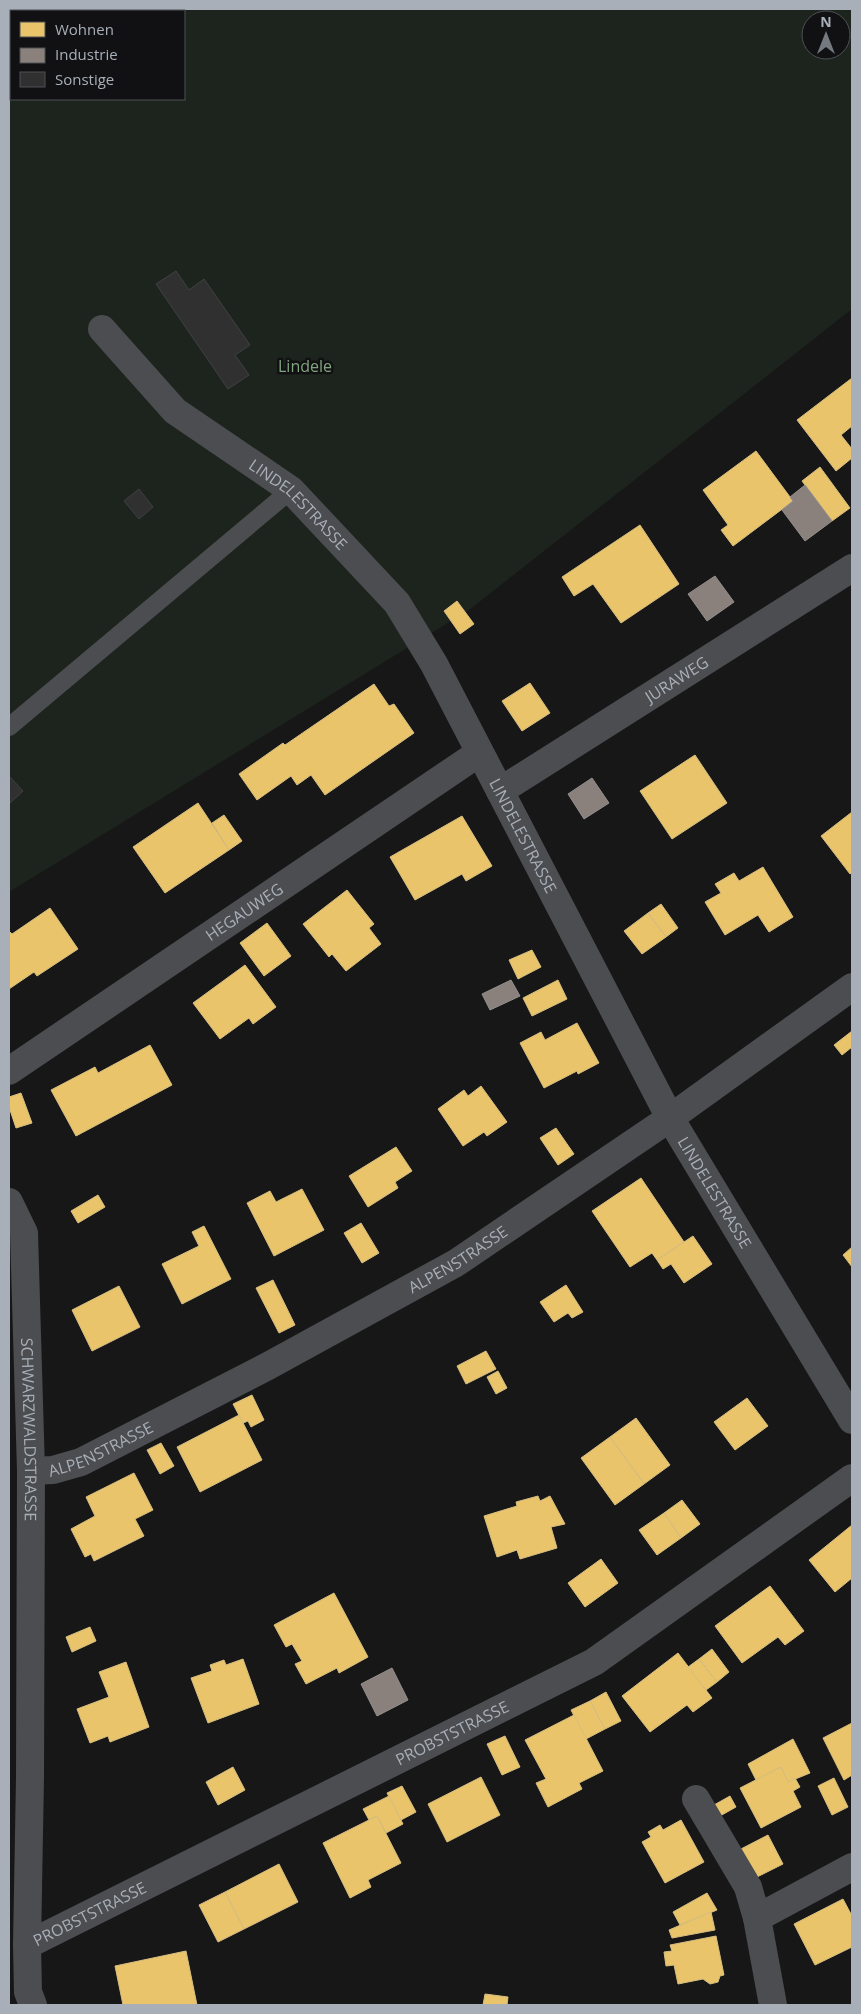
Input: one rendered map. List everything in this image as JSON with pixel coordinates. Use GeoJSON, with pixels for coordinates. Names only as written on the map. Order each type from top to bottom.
{"type":"FeatureCollection","features":[{"type":"Feature","properties":{"kind":"street","name":"LINDELESTRASSE"},"geometry":{"type":"LineString","coordinates":[[102,329],[175,411],[291,490],[397,603],[434,664],[670,1118],[852,1420]]}},
{"type":"Feature","properties":{"kind":"street","name":"JURAWEG"},"geometry":{"type":"LineString","coordinates":[[500,791],[852,568]]}},
{"type":"Feature","properties":{"kind":"street","name":"HEGAUWEG"},"geometry":{"type":"LineString","coordinates":[[9,1071],[479,753]]}},
{"type":"Feature","properties":{"kind":"street","name":"ALPENSTRASSE"},"geometry":{"type":"LineString","coordinates":[[31,1471],[53,1470],[81,1462],[268,1366],[456,1263],[670,1118],[852,987]]}},
{"type":"Feature","properties":{"kind":"street","name":"SCHWARZWALDSTRASSE"},"geometry":{"type":"LineString","coordinates":[[9,1202],[16,1235],[31,1471],[19,1662],[28,1992],[34,2005]]}},
{"type":"Feature","properties":{"kind":"street","name":"PROBSTSTRASSE"},"geometry":{"type":"LineString","coordinates":[[27,1945],[594,1662],[852,1478]]}},
{"type":"Feature","properties":{"kind":"street"},"geometry":{"type":"LineString","coordinates":[[696,1799],[748,1887],[757,1918],[773,2005]]}},
{"type":"Feature","properties":{"kind":"street"},"geometry":{"type":"LineString","coordinates":[[757,1918],[852,1867]]}},
{"type":"Feature","properties":{"kind":"lane"},"geometry":{"type":"LineString","coordinates":[[9,727],[291,490]]}},
{"type":"Feature","properties":{"kind":"green space","name":"Lindele"},"geometry":{"type":"Polygon","coordinates":[[[9,9],[50,10],[10,10],[10,100],[52,101],[185,100],[185,10],[84,9],[852,9],[852,309],[469,610],[9,892],[9,9]]]}},
{"type":"Feature","properties":{"kind":"building: Wohnen"},"geometry":{"type":"Polygon","coordinates":[[[852,378],[852,426],[841,435],[852,449],[852,458],[836,471],[797,420],[852,378]]]}},
{"type":"Feature","properties":{"kind":"building: Wohnen"},"geometry":{"type":"Polygon","coordinates":[[[756,451],[793,501],[733,546],[721,530],[728,525],[703,490],[756,451]]]}},
{"type":"Feature","properties":{"kind":"building: Wohnen"},"geometry":{"type":"Polygon","coordinates":[[[820,467],[850,508],[832,521],[802,481],[820,467]]]}},
{"type":"Feature","properties":{"kind":"building: Wohnen"},"geometry":{"type":"Polygon","coordinates":[[[640,525],[679,584],[621,623],[593,584],[574,596],[562,577],[640,525]]]}},
{"type":"Feature","properties":{"kind":"building: Wohnen"},"geometry":{"type":"Polygon","coordinates":[[[457,601],[474,624],[460,634],[444,611],[457,601]]]}},
{"type":"Feature","properties":{"kind":"building: Wohnen"},"geometry":{"type":"Polygon","coordinates":[[[530,683],[550,713],[522,731],[502,701],[530,683]]]}},
{"type":"Feature","properties":{"kind":"building: Wohnen"},"geometry":{"type":"Polygon","coordinates":[[[374,684],[389,706],[394,704],[414,733],[325,795],[311,775],[297,785],[291,776],[257,800],[239,774],[374,684]]]}},
{"type":"Feature","properties":{"kind":"building: Wohnen"},"geometry":{"type":"Polygon","coordinates":[[[695,755],[727,803],[672,839],[640,791],[695,755]]]}},
{"type":"Feature","properties":{"kind":"building: Wohnen"},"geometry":{"type":"Polygon","coordinates":[[[198,803],[229,850],[165,893],[133,847],[198,803]]]}},
{"type":"Feature","properties":{"kind":"building: Wohnen"},"geometry":{"type":"Polygon","coordinates":[[[852,812],[852,872],[850,874],[821,836],[852,812]]]}},
{"type":"Feature","properties":{"kind":"building: Wohnen"},"geometry":{"type":"Polygon","coordinates":[[[224,815],[242,841],[229,850],[212,823],[224,815]]]}},
{"type":"Feature","properties":{"kind":"building: Wohnen"},"geometry":{"type":"Polygon","coordinates":[[[462,816],[492,866],[466,881],[462,874],[415,900],[390,857],[462,816]]]}},
{"type":"Feature","properties":{"kind":"building: Wohnen"},"geometry":{"type":"Polygon","coordinates":[[[763,867],[793,917],[769,932],[758,915],[725,935],[705,902],[721,893],[715,884],[734,873],[739,881],[763,867]]]}},
{"type":"Feature","properties":{"kind":"building: Wohnen"},"geometry":{"type":"Polygon","coordinates":[[[347,890],[374,924],[369,928],[381,944],[346,971],[332,954],[329,957],[303,924],[347,890]]]}},
{"type":"Feature","properties":{"kind":"building: Wohnen"},"geometry":{"type":"Polygon","coordinates":[[[661,904],[678,928],[666,937],[648,913],[661,904]]]}},
{"type":"Feature","properties":{"kind":"building: Wohnen"},"geometry":{"type":"Polygon","coordinates":[[[50,908],[78,949],[37,976],[34,972],[9,989],[9,931],[12,934],[50,908]]]}},
{"type":"Feature","properties":{"kind":"building: Wohnen"},"geometry":{"type":"Polygon","coordinates":[[[648,913],[666,937],[642,954],[624,931],[648,913]]]}},
{"type":"Feature","properties":{"kind":"building: Wohnen"},"geometry":{"type":"Polygon","coordinates":[[[267,923],[291,956],[264,976],[240,943],[267,923]]]}},
{"type":"Feature","properties":{"kind":"building: Wohnen"},"geometry":{"type":"Polygon","coordinates":[[[532,950],[541,967],[518,979],[509,960],[532,950]]]}},
{"type":"Feature","properties":{"kind":"building: Wohnen"},"geometry":{"type":"Polygon","coordinates":[[[245,965],[276,1007],[253,1024],[249,1018],[220,1039],[193,1003],[245,965]]]}},
{"type":"Feature","properties":{"kind":"building: Wohnen"},"geometry":{"type":"Polygon","coordinates":[[[558,980],[567,999],[532,1016],[523,998],[558,980]]]}},
{"type":"Feature","properties":{"kind":"building: Wohnen"},"geometry":{"type":"Polygon","coordinates":[[[577,1023],[599,1063],[578,1074],[577,1071],[544,1088],[520,1043],[541,1032],[545,1040],[577,1023]]]}},
{"type":"Feature","properties":{"kind":"building: Wohnen"},"geometry":{"type":"Polygon","coordinates":[[[852,1031],[852,1047],[842,1055],[834,1045],[852,1031]]]}},
{"type":"Feature","properties":{"kind":"building: Wohnen"},"geometry":{"type":"Polygon","coordinates":[[[150,1045],[172,1085],[76,1136],[51,1090],[95,1067],[98,1073],[150,1045]]]}},
{"type":"Feature","properties":{"kind":"building: Wohnen"},"geometry":{"type":"Polygon","coordinates":[[[481,1086],[507,1122],[487,1136],[484,1132],[463,1146],[438,1109],[464,1090],[468,1096],[481,1086]]]}},
{"type":"Feature","properties":{"kind":"building: Wohnen"},"geometry":{"type":"Polygon","coordinates":[[[21,1093],[32,1123],[16,1128],[9,1107],[9,1097],[21,1093]]]}},
{"type":"Feature","properties":{"kind":"building: Wohnen"},"geometry":{"type":"Polygon","coordinates":[[[556,1128],[574,1154],[558,1165],[540,1138],[556,1128]]]}},
{"type":"Feature","properties":{"kind":"building: Wohnen"},"geometry":{"type":"Polygon","coordinates":[[[396,1147],[412,1171],[395,1182],[398,1188],[368,1207],[349,1176],[396,1147]]]}},
{"type":"Feature","properties":{"kind":"building: Wohnen"},"geometry":{"type":"Polygon","coordinates":[[[641,1178],[684,1242],[657,1260],[652,1253],[630,1267],[592,1211],[641,1178]]]}},
{"type":"Feature","properties":{"kind":"building: Wohnen"},"geometry":{"type":"Polygon","coordinates":[[[302,1189],[324,1230],[274,1256],[247,1203],[270,1191],[276,1202],[302,1189]]]}},
{"type":"Feature","properties":{"kind":"building: Wohnen"},"geometry":{"type":"Polygon","coordinates":[[[98,1195],[105,1207],[78,1223],[71,1211],[98,1195]]]}},
{"type":"Feature","properties":{"kind":"building: Wohnen"},"geometry":{"type":"Polygon","coordinates":[[[361,1223],[379,1253],[362,1263],[344,1233],[361,1223]]]}},
{"type":"Feature","properties":{"kind":"building: Wohnen"},"geometry":{"type":"Polygon","coordinates":[[[204,1226],[231,1279],[182,1304],[162,1264],[199,1246],[192,1232],[204,1226]]]}},
{"type":"Feature","properties":{"kind":"building: Wohnen"},"geometry":{"type":"Polygon","coordinates":[[[693,1236],[712,1264],[684,1283],[671,1264],[663,1269],[657,1260],[693,1236]]]}},
{"type":"Feature","properties":{"kind":"building: Wohnen"},"geometry":{"type":"Polygon","coordinates":[[[852,1247],[852,1267],[843,1255],[852,1247]]]}},
{"type":"Feature","properties":{"kind":"building: Wohnen"},"geometry":{"type":"Polygon","coordinates":[[[273,1280],[295,1325],[279,1333],[256,1288],[273,1280]]]}},
{"type":"Feature","properties":{"kind":"building: Wohnen"},"geometry":{"type":"Polygon","coordinates":[[[566,1285],[583,1312],[572,1318],[568,1313],[554,1322],[540,1302],[566,1285]]]}},
{"type":"Feature","properties":{"kind":"building: Wohnen"},"geometry":{"type":"Polygon","coordinates":[[[119,1286],[140,1327],[92,1351],[72,1310],[119,1286]]]}},
{"type":"Feature","properties":{"kind":"building: Wohnen"},"geometry":{"type":"Polygon","coordinates":[[[486,1351],[496,1369],[466,1384],[457,1366],[486,1351]]]}},
{"type":"Feature","properties":{"kind":"building: Wohnen"},"geometry":{"type":"Polygon","coordinates":[[[498,1371],[507,1388],[496,1394],[487,1377],[498,1371]]]}},
{"type":"Feature","properties":{"kind":"building: Wohnen"},"geometry":{"type":"Polygon","coordinates":[[[252,1395],[264,1420],[251,1427],[248,1421],[243,1423],[233,1404],[252,1395]]]}},
{"type":"Feature","properties":{"kind":"building: Wohnen"},"geometry":{"type":"Polygon","coordinates":[[[747,1398],[768,1426],[735,1450],[714,1422],[747,1398]]]}},
{"type":"Feature","properties":{"kind":"building: Wohnen"},"geometry":{"type":"Polygon","coordinates":[[[239,1415],[262,1460],[200,1492],[177,1447],[239,1415]]]}},
{"type":"Feature","properties":{"kind":"building: Wohnen"},"geometry":{"type":"Polygon","coordinates":[[[636,1418],[670,1465],[644,1484],[610,1437],[636,1418]]]}},
{"type":"Feature","properties":{"kind":"building: Wohnen"},"geometry":{"type":"Polygon","coordinates":[[[610,1437],[644,1484],[615,1505],[581,1458],[610,1437]]]}},
{"type":"Feature","properties":{"kind":"building: Wohnen"},"geometry":{"type":"Polygon","coordinates":[[[161,1443],[174,1466],[160,1474],[147,1450],[161,1443]]]}},
{"type":"Feature","properties":{"kind":"building: Wohnen"},"geometry":{"type":"Polygon","coordinates":[[[134,1473],[153,1510],[135,1519],[144,1536],[94,1561],[91,1554],[85,1557],[71,1529],[95,1516],[86,1497],[134,1473]]]}},
{"type":"Feature","properties":{"kind":"building: Wohnen"},"geometry":{"type":"Polygon","coordinates":[[[538,1496],[540,1501],[550,1496],[565,1524],[551,1527],[557,1548],[520,1559],[517,1550],[497,1557],[484,1516],[517,1506],[516,1502],[538,1496]]]}},
{"type":"Feature","properties":{"kind":"building: Wohnen"},"geometry":{"type":"Polygon","coordinates":[[[682,1500],[700,1524],[681,1538],[664,1513],[682,1500]]]}},
{"type":"Feature","properties":{"kind":"building: Wohnen"},"geometry":{"type":"Polygon","coordinates":[[[664,1513],[681,1538],[657,1555],[639,1530],[664,1513]]]}},
{"type":"Feature","properties":{"kind":"building: Wohnen"},"geometry":{"type":"Polygon","coordinates":[[[852,1525],[852,1578],[835,1592],[809,1560],[852,1525]]]}},
{"type":"Feature","properties":{"kind":"building: Wohnen"},"geometry":{"type":"Polygon","coordinates":[[[601,1559],[618,1583],[585,1607],[568,1583],[601,1559]]]}},
{"type":"Feature","properties":{"kind":"building: Wohnen"},"geometry":{"type":"Polygon","coordinates":[[[770,1586],[804,1631],[785,1645],[778,1637],[742,1663],[715,1626],[770,1586]]]}},
{"type":"Feature","properties":{"kind":"building: Wohnen"},"geometry":{"type":"Polygon","coordinates":[[[334,1593],[368,1657],[339,1673],[337,1668],[306,1684],[295,1664],[302,1661],[292,1644],[286,1647],[274,1625],[334,1593]]]}},
{"type":"Feature","properties":{"kind":"building: Wohnen"},"geometry":{"type":"Polygon","coordinates":[[[90,1627],[96,1641],[72,1652],[66,1637],[90,1627]]]}},
{"type":"Feature","properties":{"kind":"building: Wohnen"},"geometry":{"type":"Polygon","coordinates":[[[712,1649],[729,1672],[717,1682],[699,1659],[712,1649]]]}},
{"type":"Feature","properties":{"kind":"building: Wohnen"},"geometry":{"type":"Polygon","coordinates":[[[678,1653],[712,1698],[693,1712],[687,1705],[650,1732],[622,1696],[678,1653]]]}},
{"type":"Feature","properties":{"kind":"building: Wohnen"},"geometry":{"type":"Polygon","coordinates":[[[243,1659],[259,1704],[208,1723],[191,1678],[212,1671],[210,1665],[224,1660],[226,1665],[243,1659]]]}},
{"type":"Feature","properties":{"kind":"building: Wohnen"},"geometry":{"type":"Polygon","coordinates":[[[699,1659],[717,1682],[706,1690],[688,1667],[699,1659]]]}},
{"type":"Feature","properties":{"kind":"building: Wohnen"},"geometry":{"type":"Polygon","coordinates":[[[126,1662],[149,1727],[110,1742],[108,1736],[90,1743],[77,1709],[109,1697],[99,1672],[126,1662]]]}},
{"type":"Feature","properties":{"kind":"building: Wohnen"},"geometry":{"type":"Polygon","coordinates":[[[606,1692],[621,1721],[605,1729],[590,1701],[606,1692]]]}},
{"type":"Feature","properties":{"kind":"building: Wohnen"},"geometry":{"type":"Polygon","coordinates":[[[590,1701],[605,1729],[586,1739],[571,1710],[590,1701]]]}},
{"type":"Feature","properties":{"kind":"building: Wohnen"},"geometry":{"type":"Polygon","coordinates":[[[574,1715],[603,1771],[579,1783],[582,1789],[548,1807],[536,1783],[546,1779],[525,1740],[574,1715]]]}},
{"type":"Feature","properties":{"kind":"building: Wohnen"},"geometry":{"type":"Polygon","coordinates":[[[852,1723],[852,1775],[844,1780],[823,1738],[852,1723]]]}},
{"type":"Feature","properties":{"kind":"building: Wohnen"},"geometry":{"type":"Polygon","coordinates":[[[505,1736],[520,1767],[502,1775],[487,1744],[505,1736]]]}},
{"type":"Feature","properties":{"kind":"building: Wohnen"},"geometry":{"type":"Polygon","coordinates":[[[793,1739],[810,1773],[788,1782],[781,1767],[756,1780],[748,1764],[793,1739]]]}},
{"type":"Feature","properties":{"kind":"building: Wohnen"},"geometry":{"type":"Polygon","coordinates":[[[233,1767],[245,1790],[218,1805],[206,1782],[233,1767]]]}},
{"type":"Feature","properties":{"kind":"building: Wohnen"},"geometry":{"type":"Polygon","coordinates":[[[781,1767],[788,1782],[795,1778],[800,1787],[793,1791],[801,1807],[761,1828],[740,1788],[781,1767]]]}},
{"type":"Feature","properties":{"kind":"building: Wohnen"},"geometry":{"type":"Polygon","coordinates":[[[481,1777],[500,1815],[447,1842],[428,1804],[481,1777]]]}},
{"type":"Feature","properties":{"kind":"building: Wohnen"},"geometry":{"type":"Polygon","coordinates":[[[834,1778],[848,1807],[832,1815],[818,1786],[834,1778]]]}},
{"type":"Feature","properties":{"kind":"building: Wohnen"},"geometry":{"type":"Polygon","coordinates":[[[402,1786],[416,1812],[401,1820],[387,1793],[402,1786]]]}},
{"type":"Feature","properties":{"kind":"building: Wohnen"},"geometry":{"type":"Polygon","coordinates":[[[389,1796],[403,1824],[386,1833],[377,1816],[369,1820],[363,1809],[389,1796]]]}},
{"type":"Feature","properties":{"kind":"building: Wohnen"},"geometry":{"type":"Polygon","coordinates":[[[730,1796],[736,1807],[720,1816],[714,1805],[730,1796]]]}},
{"type":"Feature","properties":{"kind":"building: Wohnen"},"geometry":{"type":"Polygon","coordinates":[[[377,1816],[401,1863],[368,1880],[371,1887],[350,1898],[323,1843],[377,1816]]]}},
{"type":"Feature","properties":{"kind":"building: Wohnen"},"geometry":{"type":"Polygon","coordinates":[[[681,1820],[704,1862],[665,1883],[642,1842],[651,1837],[648,1832],[660,1825],[663,1830],[681,1820]]]}},
{"type":"Feature","properties":{"kind":"building: Wohnen"},"geometry":{"type":"Polygon","coordinates":[[[768,1835],[783,1864],[755,1878],[739,1850],[768,1835]]]}},
{"type":"Feature","properties":{"kind":"building: Wohnen"},"geometry":{"type":"Polygon","coordinates":[[[279,1864],[298,1902],[244,1929],[225,1892],[279,1864]]]}},
{"type":"Feature","properties":{"kind":"building: Wohnen"},"geometry":{"type":"Polygon","coordinates":[[[225,1892],[244,1929],[218,1942],[199,1905],[225,1892]]]}},
{"type":"Feature","properties":{"kind":"building: Wohnen"},"geometry":{"type":"Polygon","coordinates":[[[707,1893],[717,1910],[680,1925],[673,1912],[707,1893]]]}},
{"type":"Feature","properties":{"kind":"building: Wohnen"},"geometry":{"type":"Polygon","coordinates":[[[843,1899],[852,1916],[852,1947],[815,1965],[794,1924],[843,1899]]]}},
{"type":"Feature","properties":{"kind":"building: Wohnen"},"geometry":{"type":"Polygon","coordinates":[[[711,1912],[715,1930],[672,1938],[669,1930],[711,1912]]]}},
{"type":"Feature","properties":{"kind":"building: Wohnen"},"geometry":{"type":"Polygon","coordinates":[[[716,1936],[724,1975],[720,1976],[718,1982],[710,1984],[703,1979],[678,1984],[674,1965],[666,1966],[664,1952],[672,1951],[670,1945],[716,1936]]]}},
{"type":"Feature","properties":{"kind":"building: Wohnen"},"geometry":{"type":"Polygon","coordinates":[[[186,1951],[197,2005],[123,2005],[115,1966],[186,1951]]]}},
{"type":"Feature","properties":{"kind":"building: Wohnen"},"geometry":{"type":"Polygon","coordinates":[[[485,1994],[508,1997],[507,2005],[483,2005],[485,1994]]]}},
{"type":"Feature","properties":{"kind":"building: Industrie"},"geometry":{"type":"Polygon","coordinates":[[[805,485],[832,521],[805,541],[782,510],[793,501],[790,497],[805,485]]]}},
{"type":"Feature","properties":{"kind":"building: Industrie"},"geometry":{"type":"Polygon","coordinates":[[[715,576],[734,602],[707,621],[688,594],[715,576]]]}},
{"type":"Feature","properties":{"kind":"building: Industrie"},"geometry":{"type":"Polygon","coordinates":[[[592,778],[609,803],[584,819],[568,794],[592,778]]]}},
{"type":"Feature","properties":{"kind":"building: Industrie"},"geometry":{"type":"Polygon","coordinates":[[[511,980],[520,996],[490,1010],[482,994],[511,980]]]}},
{"type":"Feature","properties":{"kind":"building: Industrie"},"geometry":{"type":"Polygon","coordinates":[[[392,1668],[408,1700],[377,1716],[361,1684],[392,1668]]]}},
{"type":"Feature","properties":{"kind":"building: Sonstige"},"geometry":{"type":"Polygon","coordinates":[[[176,271],[189,290],[204,279],[250,345],[235,355],[249,375],[228,389],[156,284],[176,271]]]}},
{"type":"Feature","properties":{"kind":"building: Sonstige"},"geometry":{"type":"Polygon","coordinates":[[[139,489],[153,507],[139,519],[124,501],[139,489]]]}},
{"type":"Feature","properties":{"kind":"building: Sonstige"},"geometry":{"type":"Polygon","coordinates":[[[9,776],[23,791],[9,804],[9,776]]]}}]}
